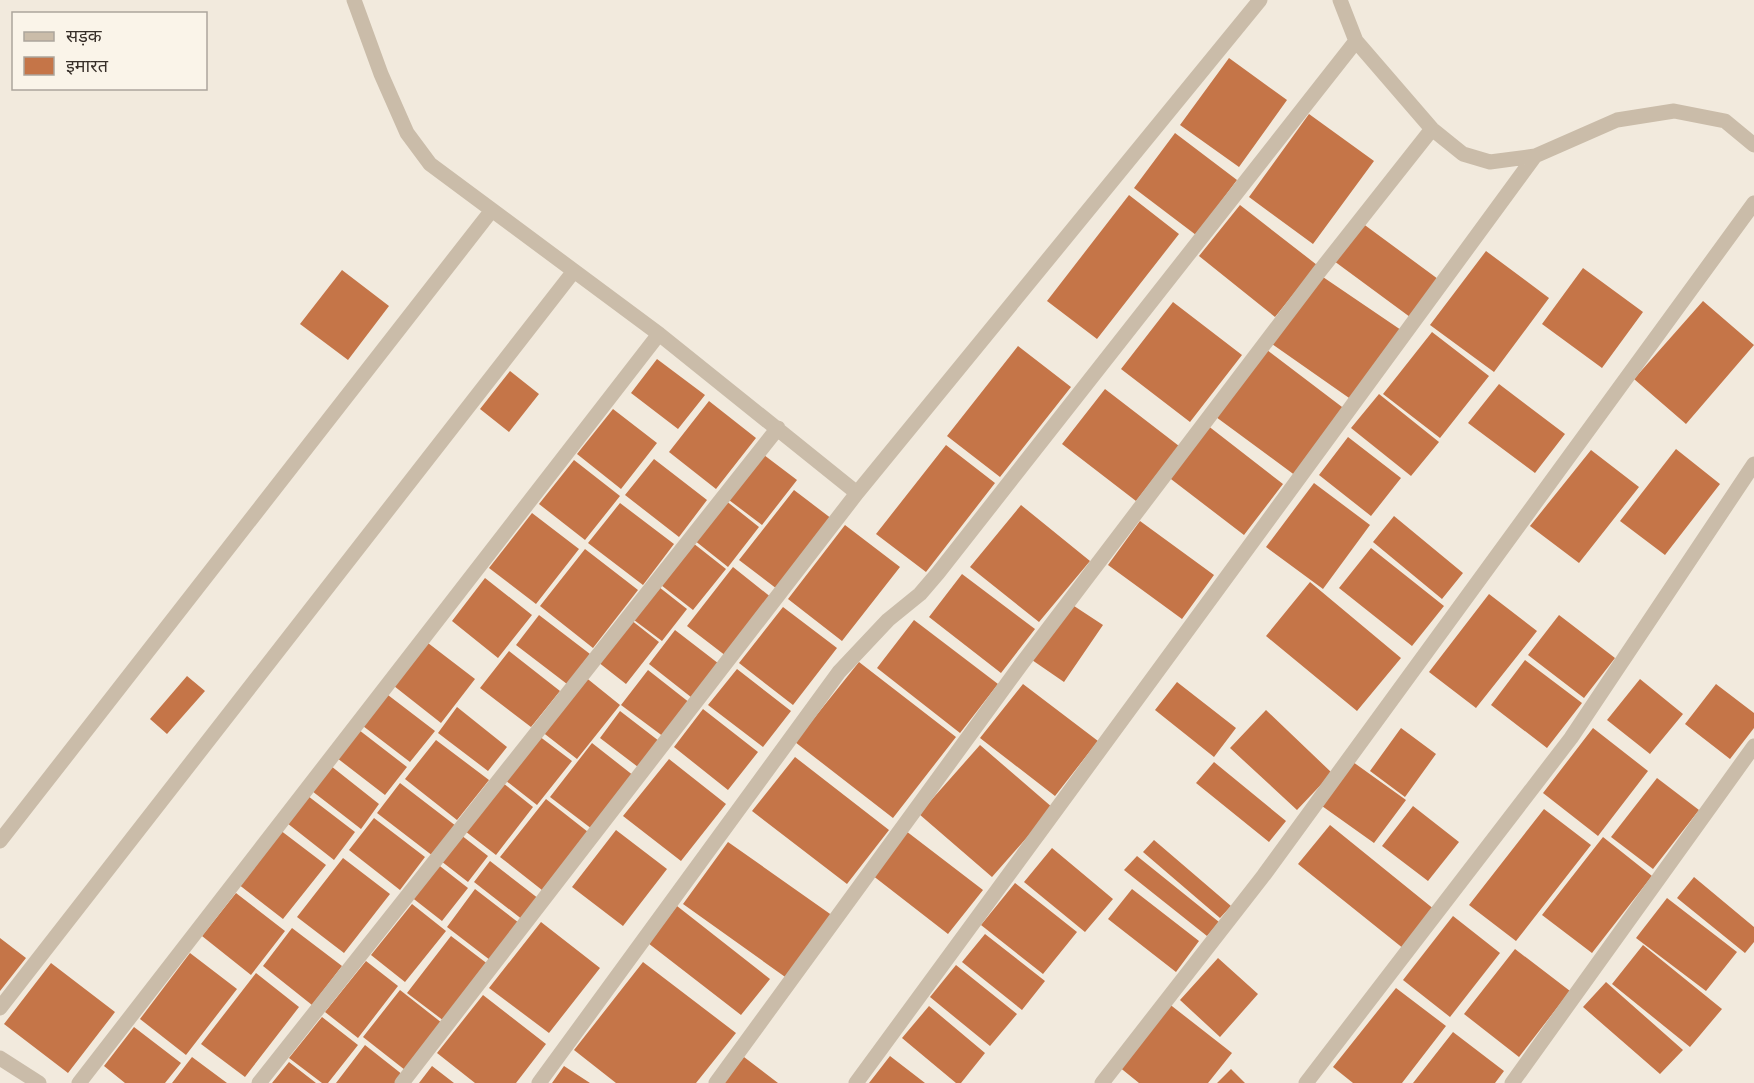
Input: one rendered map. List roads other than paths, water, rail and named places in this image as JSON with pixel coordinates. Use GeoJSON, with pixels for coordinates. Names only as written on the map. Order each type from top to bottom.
{"type":"FeatureCollection","features":[{"type":"Feature","properties":{"kind":"street"},"geometry":{"type":"LineString","coordinates":[[354,0],[381,74],[407,133],[430,164],[659,334],[857,493]]}},
{"type":"Feature","properties":{"kind":"street"},"geometry":{"type":"LineString","coordinates":[[402,1083],[857,493],[1260,0]]}},
{"type":"Feature","properties":{"kind":"street"},"geometry":{"type":"LineString","coordinates":[[1340,0],[1356,41],[1432,129],[1463,154],[1490,162],[1535,156],[1617,120],[1674,111],[1725,122],[1754,145]]}},
{"type":"Feature","properties":{"kind":"street"},"geometry":{"type":"LineString","coordinates":[[539,1083],[839,672],[888,620],[920,594],[938,573],[1356,41]]}},
{"type":"Feature","properties":{"kind":"street"},"geometry":{"type":"LineString","coordinates":[[716,1083],[1030,652],[1319,272],[1432,129]]}},
{"type":"Feature","properties":{"kind":"street"},"geometry":{"type":"LineString","coordinates":[[856,1083],[1535,156]]}},
{"type":"Feature","properties":{"kind":"street"},"geometry":{"type":"LineString","coordinates":[[1102,1083],[1264,875],[1754,203]]}},
{"type":"Feature","properties":{"kind":"street"},"geometry":{"type":"LineString","coordinates":[[0,841],[492,210]]}},
{"type":"Feature","properties":{"kind":"street"},"geometry":{"type":"LineString","coordinates":[[0,1008],[574,271]]}},
{"type":"Feature","properties":{"kind":"street"},"geometry":{"type":"LineString","coordinates":[[79,1083],[659,334]]}},
{"type":"Feature","properties":{"kind":"street"},"geometry":{"type":"LineString","coordinates":[[259,1083],[778,428]]}},
{"type":"Feature","properties":{"kind":"street"},"geometry":{"type":"LineString","coordinates":[[1306,1083],[1571,738],[1754,464]]}},
{"type":"Feature","properties":{"kind":"street"},"geometry":{"type":"LineString","coordinates":[[1512,1083],[1754,746]]}},
{"type":"Feature","properties":{"kind":"street"},"geometry":{"type":"LineString","coordinates":[[0,1059],[39,1083]]}}]}
